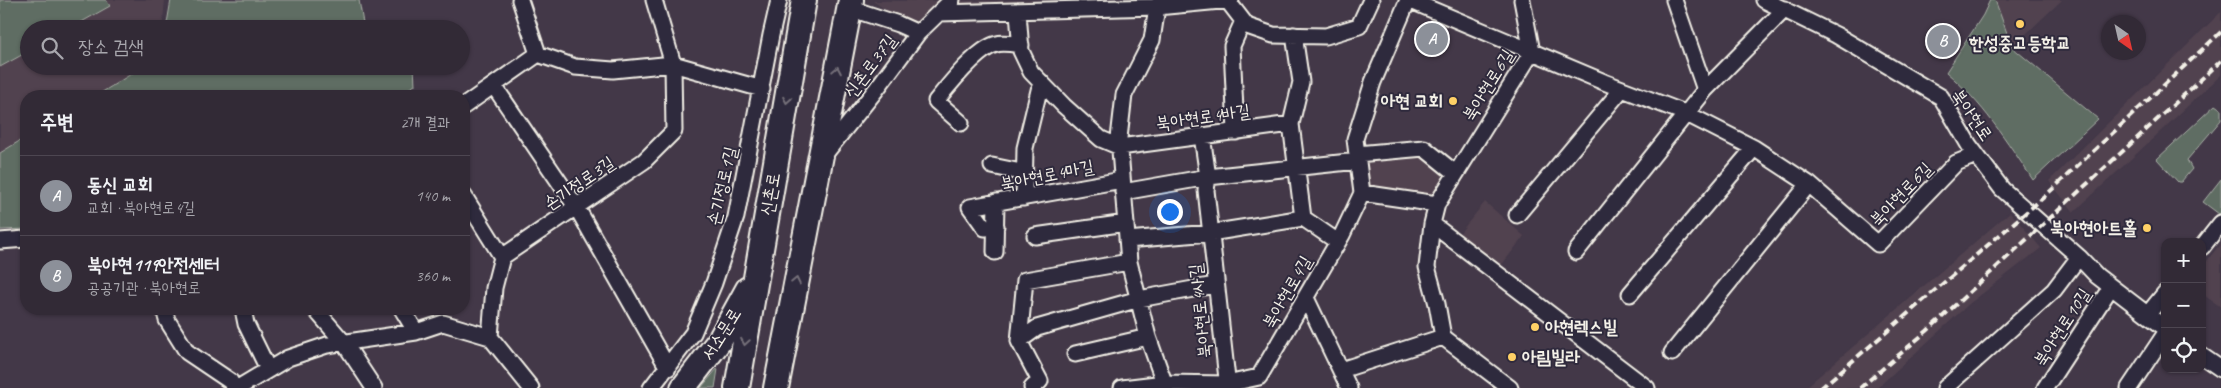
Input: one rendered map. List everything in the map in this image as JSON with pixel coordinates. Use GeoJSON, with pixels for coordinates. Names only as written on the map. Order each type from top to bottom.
{"type":"FeatureCollection","features":[{"type":"Feature","properties":{"kind":"main road","name":"신촌로"},"geometry":{"type":"LineString","coordinates":[[737,388],[804,0]]}},
{"type":"Feature","properties":{"kind":"main road"},"geometry":{"type":"LineString","coordinates":[[776,388],[850,4]]}},
{"type":"Feature","properties":{"kind":"main road","name":"서소문로"},"geometry":{"type":"LineString","coordinates":[[683,388],[720,340],[755,277]]}},
{"type":"Feature","properties":{"kind":"main road"},"geometry":{"type":"LineString","coordinates":[[763,388],[786,329]]}},
{"type":"Feature","properties":{"kind":"street"},"geometry":{"type":"LineString","coordinates":[[520,0],[538,54]]}},
{"type":"Feature","properties":{"kind":"street","name":"손기정로3길"},"geometry":{"type":"LineString","coordinates":[[502,257],[644,161],[674,131],[673,64],[654,0]]}},
{"type":"Feature","properties":{"kind":"street","name":"손기정로1길"},"geometry":{"type":"LineString","coordinates":[[651,388],[693,333],[714,283],[736,217],[771,35],[780,0]]}},
{"type":"Feature","properties":{"kind":"street","name":"신촌로37길"},"geometry":{"type":"LineString","coordinates":[[821,158],[875,91],[918,33],[952,0]]}},
{"type":"Feature","properties":{"kind":"street"},"geometry":{"type":"LineString","coordinates":[[1227,0],[1242,21],[1248,26],[1273,34],[1326,36],[1359,26],[1371,0]]}},
{"type":"Feature","properties":{"kind":"street"},"geometry":{"type":"LineString","coordinates":[[939,13],[1018,12],[1048,6],[1231,0]]}},
{"type":"Feature","properties":{"kind":"street"},"geometry":{"type":"LineString","coordinates":[[1437,204],[1362,193],[1357,157],[1355,139],[1373,82],[1409,0],[1532,52]]}},
{"type":"Feature","properties":{"kind":"street"},"geometry":{"type":"LineString","coordinates":[[1522,0],[1532,52]]}},
{"type":"Feature","properties":{"kind":"street"},"geometry":{"type":"LineString","coordinates":[[1674,0],[1705,90]]}},
{"type":"Feature","properties":{"kind":"street","name":"북아현로"},"geometry":{"type":"LineString","coordinates":[[1764,0],[1836,34],[1941,97],[1976,155],[2002,189],[2111,287],[2161,325]]}},
{"type":"Feature","properties":{"kind":"street","name":"북아현로4마길"},"geometry":{"type":"LineString","coordinates":[[1159,3],[1152,40],[1124,95],[1120,148],[1129,262],[1148,337],[1165,385]]}},
{"type":"Feature","properties":{"kind":"street"},"geometry":{"type":"LineString","coordinates":[[850,4],[918,33]]}},
{"type":"Feature","properties":{"kind":"street"},"geometry":{"type":"LineString","coordinates":[[1576,252],[1685,113],[1784,9]]}},
{"type":"Feature","properties":{"kind":"street"},"geometry":{"type":"LineString","coordinates":[[1018,12],[1021,51],[1032,72],[1101,139],[1120,148]]}},
{"type":"Feature","properties":{"kind":"street"},"geometry":{"type":"LineString","coordinates":[[1236,132],[1232,46],[1242,21]]}},
{"type":"Feature","properties":{"kind":"street"},"geometry":{"type":"LineString","coordinates":[[1294,35],[1301,82],[1291,124],[1303,218]]}},
{"type":"Feature","properties":{"kind":"street"},"geometry":{"type":"LineString","coordinates":[[961,123],[936,101],[954,77],[985,50],[997,44],[1021,44]]}},
{"type":"Feature","properties":{"kind":"street","name":"북아현로6길"},"geometry":{"type":"LineString","coordinates":[[1443,337],[1437,304],[1427,267],[1432,224],[1437,204],[1532,52],[1685,113],[1754,148],[1809,184],[1878,244],[1956,163],[1976,155]]}},
{"type":"Feature","properties":{"kind":"street"},"geometry":{"type":"LineString","coordinates":[[538,54],[575,67],[612,70],[673,64],[762,89]]}},
{"type":"Feature","properties":{"kind":"street"},"geometry":{"type":"LineString","coordinates":[[470,102],[538,54]]}},
{"type":"Feature","properties":{"kind":"street"},"geometry":{"type":"LineString","coordinates":[[1024,198],[1025,148],[1041,82]]}},
{"type":"Feature","properties":{"kind":"street"},"geometry":{"type":"LineString","coordinates":[[494,86],[576,208],[668,368]]}},
{"type":"Feature","properties":{"kind":"street"},"geometry":{"type":"LineString","coordinates":[[1517,214],[1622,89]]}},
{"type":"Feature","properties":{"kind":"street","name":"북아현로4바길"},"geometry":{"type":"LineString","coordinates":[[1120,148],[1291,124]]}},
{"type":"Feature","properties":{"kind":"street","name":"북아현로4사길"},"geometry":{"type":"LineString","coordinates":[[1202,136],[1208,177],[1206,190],[1215,285],[1228,386]]}},
{"type":"Feature","properties":{"kind":"street"},"geometry":{"type":"LineString","coordinates":[[1208,177],[1424,148],[1456,172]]}},
{"type":"Feature","properties":{"kind":"street"},"geometry":{"type":"LineString","coordinates":[[1630,294],[1754,148]]}},
{"type":"Feature","properties":{"kind":"street"},"geometry":{"type":"LineString","coordinates":[[992,166],[1025,173]]}},
{"type":"Feature","properties":{"kind":"street","name":"북아현로4마길"},"geometry":{"type":"LineString","coordinates":[[995,252],[996,202],[1208,177]]}},
{"type":"Feature","properties":{"kind":"street"},"geometry":{"type":"LineString","coordinates":[[1672,353],[1809,184]]}},
{"type":"Feature","properties":{"kind":"street","name":"북아현로4길"},"geometry":{"type":"LineString","coordinates":[[1228,386],[1259,377],[1338,242],[1362,193]]}},
{"type":"Feature","properties":{"kind":"street"},"geometry":{"type":"LineString","coordinates":[[996,202],[970,207],[986,228],[996,226]]}},
{"type":"Feature","properties":{"kind":"street"},"geometry":{"type":"LineString","coordinates":[[470,206],[502,257],[494,288],[490,337]]}},
{"type":"Feature","properties":{"kind":"street"},"geometry":{"type":"LineString","coordinates":[[1127,240],[1210,233],[1303,218],[1338,242]]}},
{"type":"Feature","properties":{"kind":"street"},"geometry":{"type":"LineString","coordinates":[[1035,236],[1126,223]]}},
{"type":"Feature","properties":{"kind":"street"},"geometry":{"type":"LineString","coordinates":[[1432,224],[1647,388]]}},
{"type":"Feature","properties":{"kind":"street"},"geometry":{"type":"LineString","coordinates":[[2206,243],[2219,228]]}},
{"type":"Feature","properties":{"kind":"street"},"geometry":{"type":"LineString","coordinates":[[0,241],[20,240]]}},
{"type":"Feature","properties":{"kind":"street"},"geometry":{"type":"LineString","coordinates":[[1952,386],[2054,290],[2079,257]]}},
{"type":"Feature","properties":{"kind":"street"},"geometry":{"type":"LineString","coordinates":[[1032,388],[1040,381],[1019,341],[1025,280],[1129,262]]}},
{"type":"Feature","properties":{"kind":"street"},"geometry":{"type":"LineString","coordinates":[[1019,341],[1037,328],[1139,299],[1215,285]]}},
{"type":"Feature","properties":{"kind":"street","name":"북아현로10길"},"geometry":{"type":"LineString","coordinates":[[2045,388],[2111,287]]}},
{"type":"Feature","properties":{"kind":"street"},"geometry":{"type":"LineString","coordinates":[[1306,298],[1349,388]]}},
{"type":"Feature","properties":{"kind":"street"},"geometry":{"type":"LineString","coordinates":[[2148,314],[2161,298]]}},
{"type":"Feature","properties":{"kind":"street"},"geometry":{"type":"LineString","coordinates":[[166,315],[186,352],[230,381],[234,388]]}},
{"type":"Feature","properties":{"kind":"street"},"geometry":{"type":"LineString","coordinates":[[244,315],[246,324],[268,369]]}},
{"type":"Feature","properties":{"kind":"street"},"geometry":{"type":"LineString","coordinates":[[320,315],[345,344],[374,388]]}},
{"type":"Feature","properties":{"kind":"street"},"geometry":{"type":"LineString","coordinates":[[406,315],[416,332]]}},
{"type":"Feature","properties":{"kind":"street"},"geometry":{"type":"LineString","coordinates":[[238,388],[268,369],[296,356],[327,346],[416,332],[443,323],[490,337],[531,388]]}},
{"type":"Feature","properties":{"kind":"street"},"geometry":{"type":"LineString","coordinates":[[1075,354],[1148,337]]}},
{"type":"Feature","properties":{"kind":"street"},"geometry":{"type":"LineString","coordinates":[[1340,370],[1443,337],[1510,388]]}},
{"type":"Feature","properties":{"kind":"street"},"geometry":{"type":"LineString","coordinates":[[2129,388],[2161,340]]}},
{"type":"Feature","properties":{"kind":"street"},"geometry":{"type":"LineString","coordinates":[[2206,359],[2221,369]]}},
{"type":"Feature","properties":{"kind":"street"},"geometry":{"type":"LineString","coordinates":[[1124,388],[1165,385],[1228,386]]}},
{"type":"Feature","properties":{"kind":"shaded area"},"geometry":{"type":"Polygon","coordinates":[[[0,0],[165,0],[163,20],[20,20],[20,75],[130,75],[106,90],[20,90],[20,141],[0,153],[0,0]]]}},
{"type":"Feature","properties":{"kind":"shaded area"},"geometry":{"type":"Polygon","coordinates":[[[1129,0],[1125,8],[939,13],[918,33],[873,1],[1129,0]]]}},
{"type":"Feature","properties":{"kind":"shaded area","name":"한성중고등학교"},"geometry":{"type":"Polygon","coordinates":[[[1995,0],[2062,0],[2012,47],[1995,0]]]}},
{"type":"Feature","properties":{"kind":"shaded area"},"geometry":{"type":"Polygon","coordinates":[[[2221,12],[2221,75],[2074,212],[2049,181],[2221,12]]]}},
{"type":"Feature","properties":{"kind":"shaded area"},"geometry":{"type":"Polygon","coordinates":[[[1423,154],[1447,173],[1433,195],[1367,188],[1365,159],[1423,154]]]}},
{"type":"Feature","properties":{"kind":"shaded area"},"geometry":{"type":"Polygon","coordinates":[[[1485,202],[1524,236],[1500,267],[1459,234],[1485,202]]]}},
{"type":"Feature","properties":{"kind":"shaded area"},"geometry":{"type":"Polygon","coordinates":[[[2010,212],[2041,248],[1969,304],[1877,388],[1805,388],[2010,212]]]}},
{"type":"Feature","properties":{"kind":"shaded area"},"geometry":{"type":"Polygon","coordinates":[[[2221,243],[2221,307],[2206,297],[2206,262],[2221,243]]]}},
{"type":"Feature","properties":{"kind":"green space"},"geometry":{"type":"Polygon","coordinates":[[[0,0],[106,0],[110,6],[85,20],[20,20],[20,56],[0,67],[0,0]]]}},
{"type":"Feature","properties":{"kind":"green space"},"geometry":{"type":"Polygon","coordinates":[[[171,0],[359,0],[362,20],[168,20],[171,0]]]}},
{"type":"Feature","properties":{"kind":"green space"},"geometry":{"type":"Polygon","coordinates":[[[1990,0],[1995,0],[2012,47],[2098,119],[2033,180],[1983,109],[1946,72],[1983,15],[1990,0]]]}},
{"type":"Feature","properties":{"kind":"green space"},"geometry":{"type":"Polygon","coordinates":[[[130,75],[414,75],[415,85],[406,90],[106,90],[130,75]]]}},
{"type":"Feature","properties":{"kind":"green space"},"geometry":{"type":"Polygon","coordinates":[[[2215,105],[2221,109],[2221,120],[2187,160],[2192,169],[2181,182],[2178,182],[2157,159],[2215,105]]]}},
{"type":"Feature","properties":{"kind":"green space"},"geometry":{"type":"Polygon","coordinates":[[[20,141],[20,229],[0,230],[0,153],[20,141]]]}},
{"type":"Feature","properties":{"kind":"green space"},"geometry":{"type":"Polygon","coordinates":[[[2221,179],[2221,212],[2219,214],[2203,202],[2221,179]]]}},
{"type":"Feature","properties":{"kind":"green space"},"geometry":{"type":"Polygon","coordinates":[[[717,369],[715,388],[701,388],[717,369]]]}},
{"type":"Feature","properties":{"kind":"railway"},"geometry":{"type":"LineString","coordinates":[[1821,388],[2044,197],[2221,32]]}},
{"type":"Feature","properties":{"kind":"railway"},"geometry":{"type":"LineString","coordinates":[[1860,388],[1927,331],[2221,61]]}},
{"type":"Feature","properties":{"kind":"place","name":"한성중고등학교"},"geometry":{"type":"Point","coordinates":[2020,24]}},
{"type":"Feature","properties":{"kind":"place","name":"동신 교회"},"geometry":{"type":"Point","coordinates":[1432,39]}},
{"type":"Feature","properties":{"kind":"place","name":"북아현119안전센터"},"geometry":{"type":"Point","coordinates":[1943,41]}},
{"type":"Feature","properties":{"kind":"place","name":"아현 교회"},"geometry":{"type":"Point","coordinates":[1453,101]}},
{"type":"Feature","properties":{"kind":"place","name":"북아현아트홀"},"geometry":{"type":"Point","coordinates":[2147,228]}},
{"type":"Feature","properties":{"kind":"place","name":"아현렉스빌"},"geometry":{"type":"Point","coordinates":[1535,327]}},
{"type":"Feature","properties":{"kind":"place","name":"아림빌라"},"geometry":{"type":"Point","coordinates":[1512,357]}}]}
